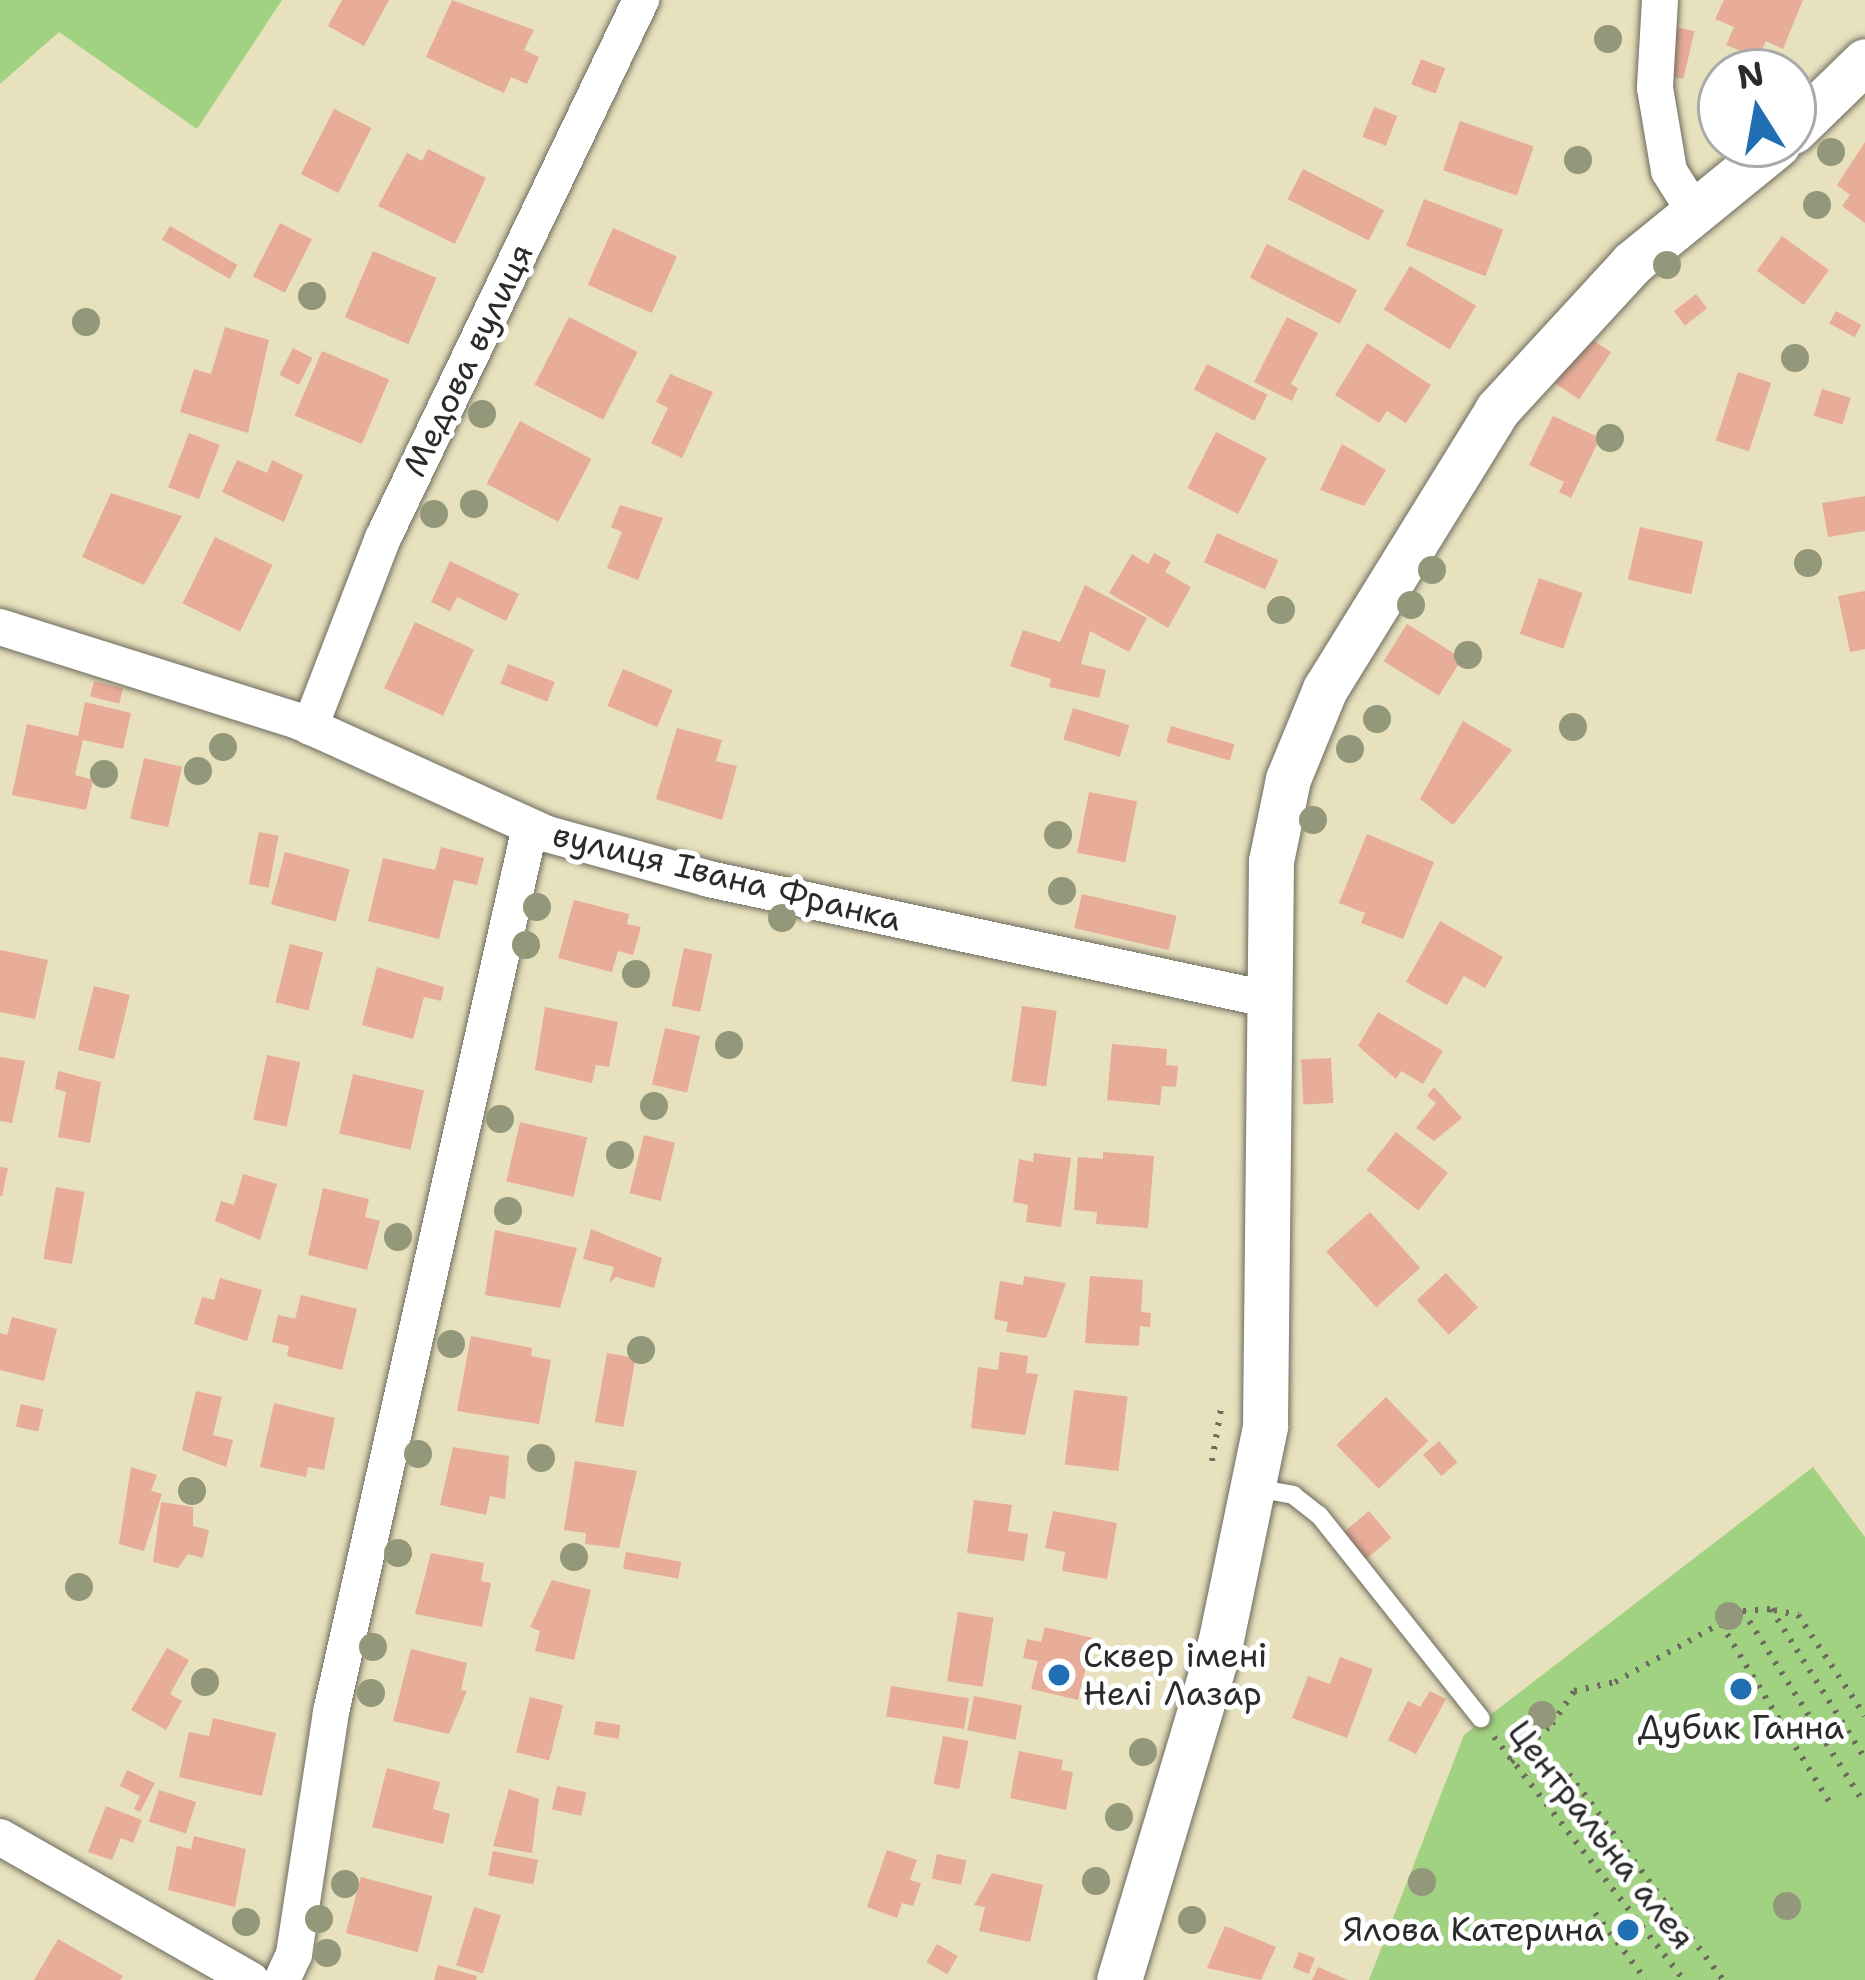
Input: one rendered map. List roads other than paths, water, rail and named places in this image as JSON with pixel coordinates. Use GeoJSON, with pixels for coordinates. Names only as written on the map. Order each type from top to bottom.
{"type":"FeatureCollection","features":[{"type":"Feature","properties":{"kind":"street","name":"Медова вулиця"},"geometry":{"type":"LineString","coordinates":[[310,727],[382,538],[641,0]]}},
{"type":"Feature","properties":{"kind":"street"},"geometry":{"type":"LineString","coordinates":[[1660,0],[1658,109],[1669,171],[1696,214]]}},
{"type":"Feature","properties":{"kind":"street"},"geometry":{"type":"LineString","coordinates":[[1817,108],[1865,61]]}},
{"type":"Feature","properties":{"kind":"street"},"geometry":{"type":"LineString","coordinates":[[1119,1980],[1220,1643],[1255,1488],[1269,1335],[1271,861],[1288,779],[1325,688],[1497,410],[1563,330],[1750,168]]}},
{"type":"Feature","properties":{"kind":"street","name":"вулиця Івана Франка"},"geometry":{"type":"LineString","coordinates":[[0,627],[310,727],[530,826],[709,879],[1267,999]]}},
{"type":"Feature","properties":{"kind":"street"},"geometry":{"type":"LineString","coordinates":[[282,1980],[294,1954],[332,1712],[530,826]]}},
{"type":"Feature","properties":{"kind":"street"},"geometry":{"type":"LineString","coordinates":[[0,1837],[251,1980]]}},
{"type":"Feature","properties":{"kind":"lane"},"geometry":{"type":"LineString","coordinates":[[1255,1488],[1293,1496],[1319,1515],[1481,1719]]}},
{"type":"Feature","properties":{"kind":"place","name":"Сквер імені Нелі Лазар"},"geometry":{"type":"Point","coordinates":[1059,1675]}},
{"type":"Feature","properties":{"kind":"place","name":"Дубик Ганна"},"geometry":{"type":"Point","coordinates":[1741,1689]}},
{"type":"Feature","properties":{"kind":"place","name":"Ялова Катерина"},"geometry":{"type":"Point","coordinates":[1628,1930]}}]}
